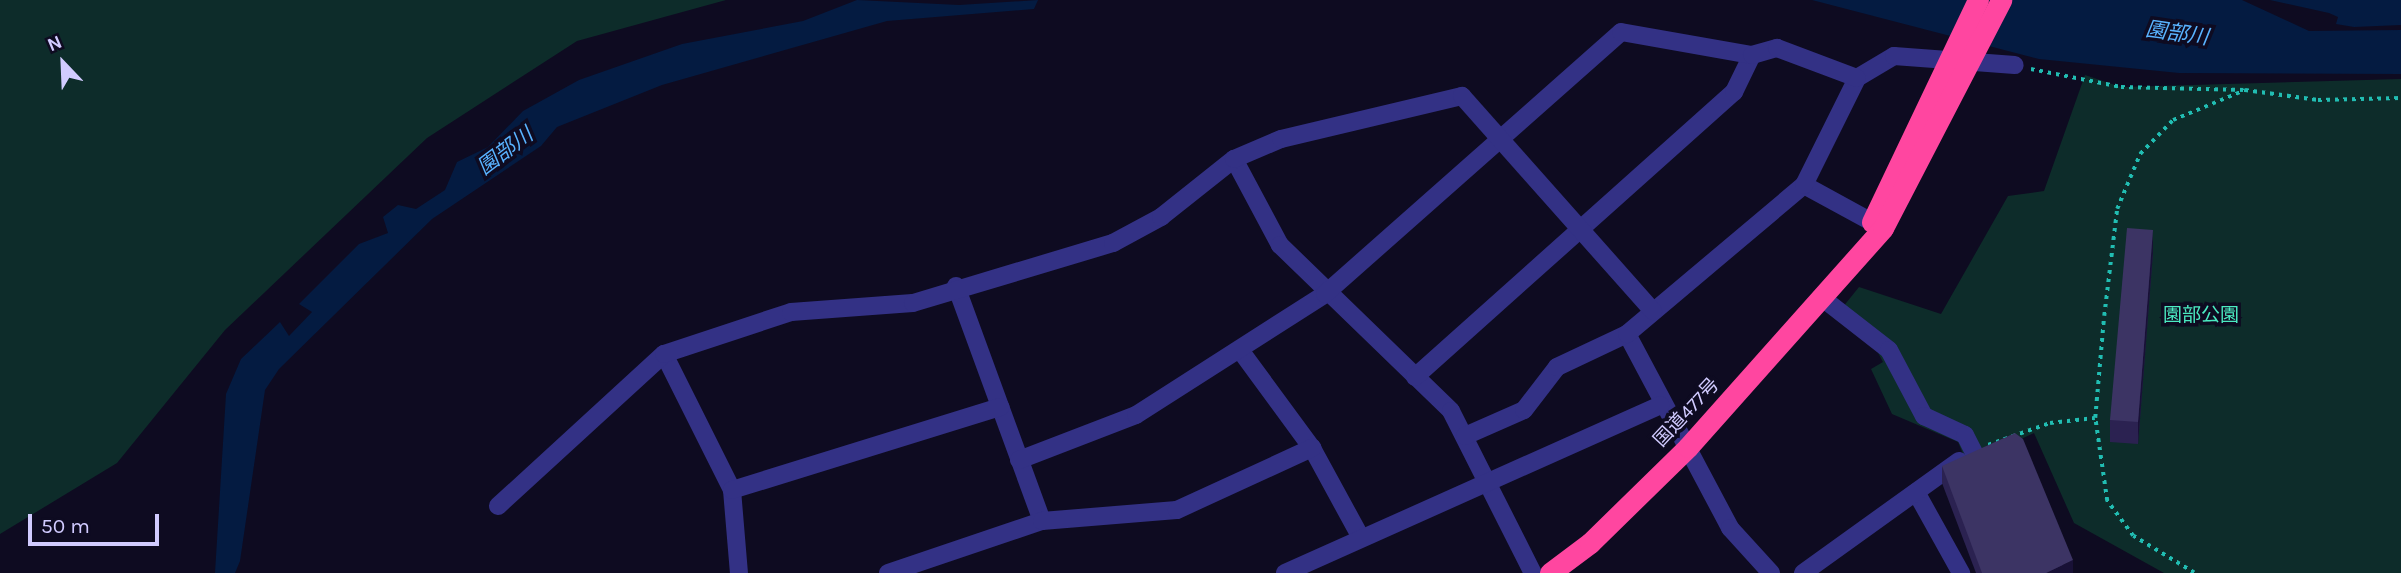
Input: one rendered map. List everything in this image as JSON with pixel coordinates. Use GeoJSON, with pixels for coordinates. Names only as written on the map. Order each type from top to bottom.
{"type":"FeatureCollection","features":[{"type":"Feature","properties":{"kind":"highway","name":"国道477号"},"geometry":{"type":"LineString","coordinates":[[1964,53],[1978,0]]}},
{"type":"Feature","properties":{"kind":"highway","name":"国道477号"},"geometry":{"type":"LineString","coordinates":[[1550,573],[1590,543],[1688,447],[1844,271],[1877,225],[1964,53],[2001,0]]}},
{"type":"Feature","properties":{"kind":"street"},"geometry":{"type":"LineString","coordinates":[[1019,460],[1136,415],[1325,294],[1620,32],[1752,54],[1777,48],[1857,78]]}},
{"type":"Feature","properties":{"kind":"street"},"geometry":{"type":"LineString","coordinates":[[1465,436],[1524,411],[1557,367],[1627,334],[1804,185],[1857,78],[1894,56],[1964,53],[2015,65]]}},
{"type":"Feature","properties":{"kind":"street"},"geometry":{"type":"LineString","coordinates":[[1415,377],[1734,92],[1752,54]]}},
{"type":"Feature","properties":{"kind":"street"},"geometry":{"type":"LineString","coordinates":[[498,506],[664,354],[791,312],[913,303],[956,286],[1113,243],[1161,217],[1234,159],[1281,139],[1462,96],[1654,311]]}},
{"type":"Feature","properties":{"kind":"street"},"geometry":{"type":"LineString","coordinates":[[1234,159],[1280,246],[1325,294],[1451,411],[1490,483],[1533,573]]}},
{"type":"Feature","properties":{"kind":"street"},"geometry":{"type":"LineString","coordinates":[[1804,185],[1877,225]]}},
{"type":"Feature","properties":{"kind":"street"},"geometry":{"type":"LineString","coordinates":[[956,286],[1042,521]]}},
{"type":"Feature","properties":{"kind":"street"},"geometry":{"type":"LineString","coordinates":[[1803,573],[1969,455],[1965,435],[1924,416],[1889,350],[1821,297]]}},
{"type":"Feature","properties":{"kind":"street"},"geometry":{"type":"LineString","coordinates":[[1627,334],[1660,405],[1688,447],[1730,528],[1771,573]]}},
{"type":"Feature","properties":{"kind":"street"},"geometry":{"type":"LineString","coordinates":[[1240,350],[1312,448],[1361,538]]}},
{"type":"Feature","properties":{"kind":"street"},"geometry":{"type":"LineString","coordinates":[[664,354],[732,490],[739,573]]}},
{"type":"Feature","properties":{"kind":"street"},"geometry":{"type":"LineString","coordinates":[[1285,573],[1660,405]]}},
{"type":"Feature","properties":{"kind":"street"},"geometry":{"type":"LineString","coordinates":[[732,490],[1000,407]]}},
{"type":"Feature","properties":{"kind":"street"},"geometry":{"type":"LineString","coordinates":[[888,573],[1042,521],[1177,510],[1312,448]]}},
{"type":"Feature","properties":{"kind":"street"},"geometry":{"type":"LineString","coordinates":[[1916,492],[1961,573]]}},
{"type":"Feature","properties":{"kind":"path"},"geometry":{"type":"LineString","coordinates":[[2015,65],[2121,88],[2245,90],[2318,100],[2401,98]]}},
{"type":"Feature","properties":{"kind":"path"},"geometry":{"type":"LineString","coordinates":[[2194,573],[2117,520],[2100,481],[2095,418],[2117,209],[2127,177],[2173,120],[2245,90]]}},
{"type":"Feature","properties":{"kind":"path"},"geometry":{"type":"LineString","coordinates":[[1969,455],[2011,433],[2095,418]]}},
{"type":"Feature","properties":{"kind":"green space"},"geometry":{"type":"Polygon","coordinates":[[[0,0],[726,0],[577,41],[427,138],[225,330],[117,463],[0,534],[0,0]]]}},
{"type":"Feature","properties":{"kind":"green space","name":"園部公園"},"geometry":{"type":"Polygon","coordinates":[[[2085,75],[2121,87],[2401,79],[2401,573],[2164,573],[2074,523],[2034,433],[1967,464],[1958,442],[1892,414],[1871,369],[1883,362],[1876,349],[1834,318],[1859,287],[1941,314],[2008,196],[2044,191],[2085,75]]]}},
{"type":"Feature","properties":{"kind":"water","name":"園部川"},"geometry":{"type":"Polygon","coordinates":[[[857,0],[959,5],[1038,0],[1034,9],[887,21],[662,85],[557,127],[541,146],[432,219],[279,369],[265,390],[240,561],[235,573],[215,573],[226,394],[241,359],[280,322],[289,336],[312,312],[299,304],[359,244],[388,233],[383,217],[398,205],[416,209],[445,190],[457,162],[488,147],[523,111],[579,80],[682,44],[803,21],[857,0]]]}},
{"type":"Feature","properties":{"kind":"water","name":"園部川"},"geometry":{"type":"Polygon","coordinates":[[[1812,0],[2242,0],[2309,31],[2401,30],[2401,74],[2179,73],[2039,59],[1812,0]]]}},
{"type":"Feature","properties":{"kind":"water"},"geometry":{"type":"Polygon","coordinates":[[[2270,0],[2401,0],[2401,25],[2354,27],[2336,24],[2338,17],[2329,13],[2270,0]]]}},
{"type":"Feature","properties":{"kind":"building"},"geometry":{"type":"Polygon","coordinates":[[[2127,228],[2153,230],[2138,422],[2110,420],[2127,228]]]}},
{"type":"Feature","properties":{"kind":"building"},"geometry":{"type":"Polygon","coordinates":[[[2015,433],[2023,439],[2073,560],[2046,573],[1982,573],[1942,466],[2015,433]]]}}]}
